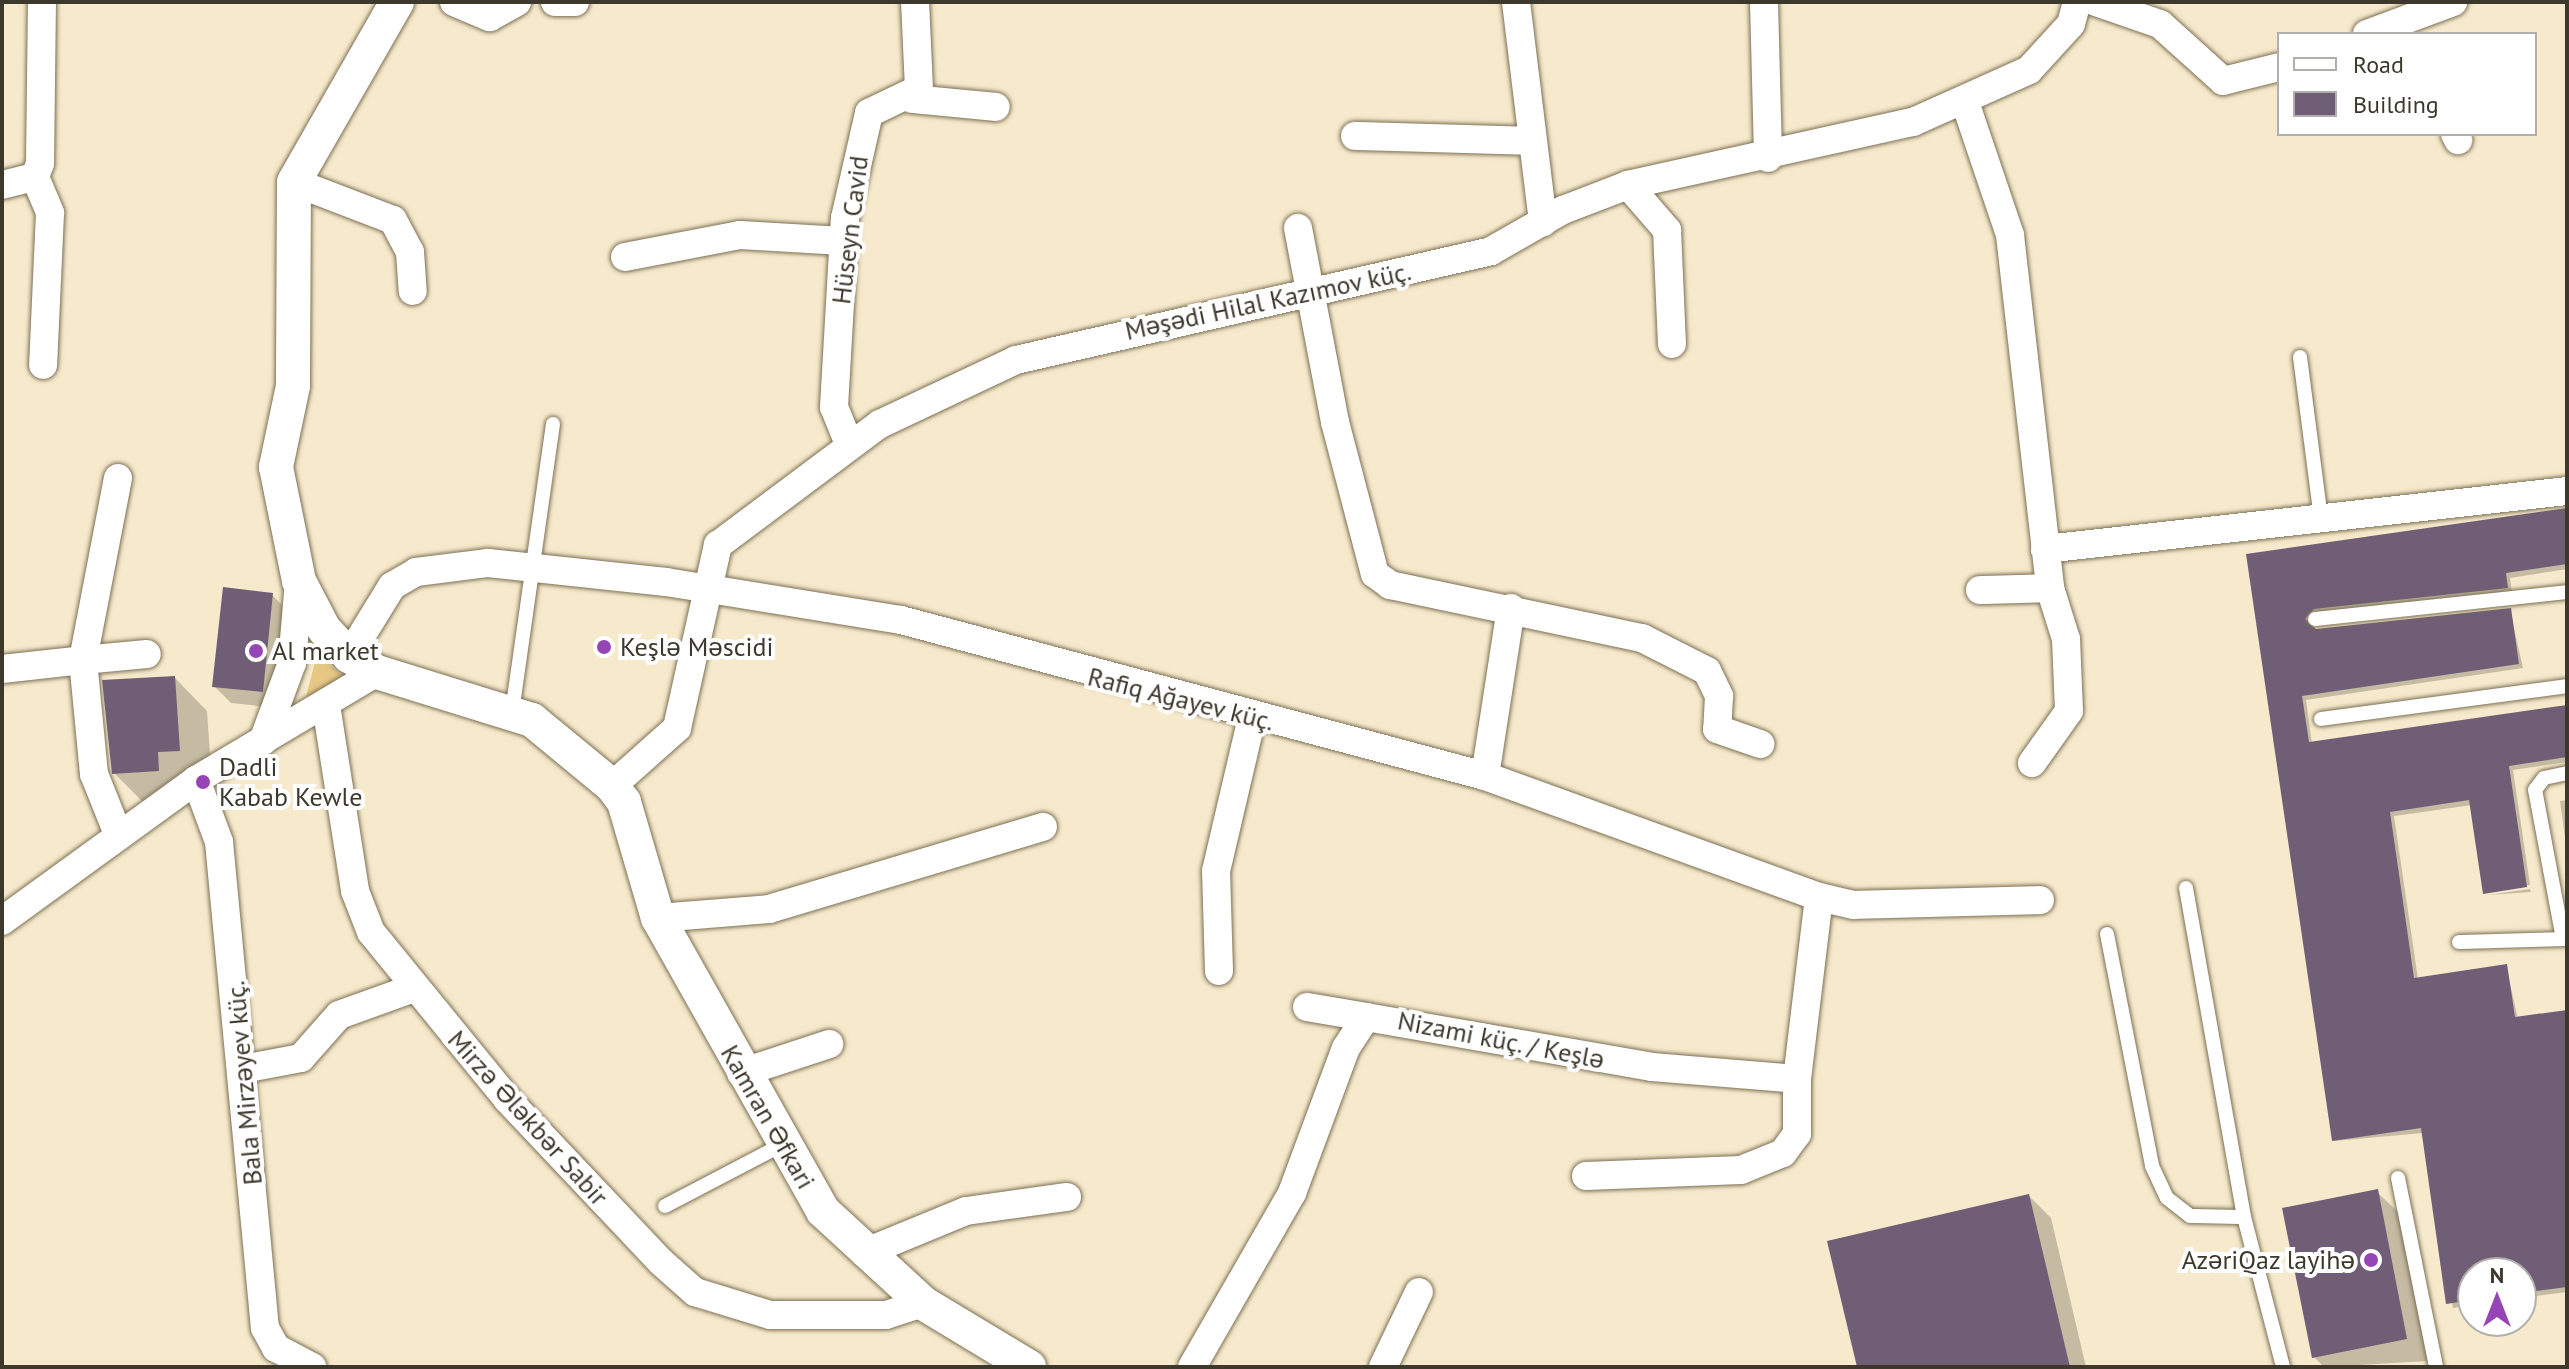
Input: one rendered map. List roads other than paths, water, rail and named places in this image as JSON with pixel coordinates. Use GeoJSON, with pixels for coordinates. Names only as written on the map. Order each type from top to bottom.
{"type":"FeatureCollection","features":[{"type":"Feature","properties":{"kind":"street"},"geometry":{"type":"LineString","coordinates":[[42,2],[35,177],[50,213],[43,365]]}},
{"type":"Feature","properties":{"kind":"street"},"geometry":{"type":"LineString","coordinates":[[397,2],[294,182],[293,386],[276,467],[299,581],[324,629],[363,664],[512,712],[612,786]]}},
{"type":"Feature","properties":{"kind":"street"},"geometry":{"type":"LineString","coordinates":[[454,2],[490,17],[517,2]]}},
{"type":"Feature","properties":{"kind":"street"},"geometry":{"type":"LineString","coordinates":[[555,2],[575,2]]}},
{"type":"Feature","properties":{"kind":"street"},"geometry":{"type":"LineString","coordinates":[[915,2],[923,75],[912,99],[996,107]]}},
{"type":"Feature","properties":{"kind":"street"},"geometry":{"type":"LineString","coordinates":[[1516,2],[1543,222]]}},
{"type":"Feature","properties":{"kind":"street"},"geometry":{"type":"LineString","coordinates":[[1764,2],[1768,158]]}},
{"type":"Feature","properties":{"kind":"street","name":"Məşədi Hilal Kazımov küç."},"geometry":{"type":"LineString","coordinates":[[612,786],[677,728],[705,589],[730,532],[849,444],[1016,360],[1491,251],[1543,222],[1628,185],[1841,144],[1965,102],[2050,54],[2077,2]]}},
{"type":"Feature","properties":{"kind":"street"},"geometry":{"type":"LineString","coordinates":[[2096,2],[2160,24],[2223,81],[2277,68]]}},
{"type":"Feature","properties":{"kind":"street"},"geometry":{"type":"LineString","coordinates":[[2379,32],[2419,25],[2453,2]]}},
{"type":"Feature","properties":{"kind":"street","name":"Hüseyn Cavid"},"geometry":{"type":"LineString","coordinates":[[849,444],[834,407],[843,241],[869,113],[912,99]]}},
{"type":"Feature","properties":{"kind":"street"},"geometry":{"type":"LineString","coordinates":[[1965,102],[2010,235],[2050,588],[2066,639],[2069,711],[2032,763]]}},
{"type":"Feature","properties":{"kind":"street"},"geometry":{"type":"LineString","coordinates":[[1355,136],[1531,141]]}},
{"type":"Feature","properties":{"kind":"street"},"geometry":{"type":"LineString","coordinates":[[2,185],[35,177]]}},
{"type":"Feature","properties":{"kind":"street"},"geometry":{"type":"LineString","coordinates":[[294,182],[393,220],[410,252],[413,291]]}},
{"type":"Feature","properties":{"kind":"street"},"geometry":{"type":"LineString","coordinates":[[1628,185],[1667,230],[1672,344]]}},
{"type":"Feature","properties":{"kind":"street"},"geometry":{"type":"LineString","coordinates":[[1298,228],[1313,292],[1335,422],[1375,574],[1390,585],[1642,638],[1707,671],[1719,696],[1717,729],[1760,744]]}},
{"type":"Feature","properties":{"kind":"street"},"geometry":{"type":"LineString","coordinates":[[625,257],[740,235],[843,241]]}},
{"type":"Feature","properties":{"kind":"street"},"geometry":{"type":"LineString","coordinates":[[118,478],[83,660],[94,774],[118,834]]}},
{"type":"Feature","properties":{"kind":"street"},"geometry":{"type":"LineString","coordinates":[[2045,549],[2567,491]]}},
{"type":"Feature","properties":{"kind":"street","name":"Rafiq Ağayev küç."},"geometry":{"type":"LineString","coordinates":[[363,664],[392,586],[416,572],[528,565],[705,589],[901,620],[1252,717],[1485,776],[1819,897],[1854,905],[2040,900]]}},
{"type":"Feature","properties":{"kind":"street"},"geometry":{"type":"LineString","coordinates":[[263,741],[292,663],[299,581]]}},
{"type":"Feature","properties":{"kind":"street"},"geometry":{"type":"LineString","coordinates":[[1980,590],[2050,588]]}},
{"type":"Feature","properties":{"kind":"street"},"geometry":{"type":"LineString","coordinates":[[1485,776],[1511,608]]}},
{"type":"Feature","properties":{"kind":"street"},"geometry":{"type":"LineString","coordinates":[[2,669],[147,654]]}},
{"type":"Feature","properties":{"kind":"street"},"geometry":{"type":"LineString","coordinates":[[2,921],[196,780],[326,705],[363,664]]}},
{"type":"Feature","properties":{"kind":"street","name":"Mirzə Ələkbər Sabir"},"geometry":{"type":"LineString","coordinates":[[326,705],[355,891],[371,932],[507,1099],[695,1292],[770,1315],[832,1319],[923,1303]]}},
{"type":"Feature","properties":{"kind":"street"},"geometry":{"type":"LineString","coordinates":[[1219,971],[1216,871],[1252,717]]}},
{"type":"Feature","properties":{"kind":"street","name":"Bala Mirzəyev küç."},"geometry":{"type":"LineString","coordinates":[[196,780],[219,842],[243,1069],[265,1328],[276,1348],[312,1367]]}},
{"type":"Feature","properties":{"kind":"street","name":"Kamran Əfkari"},"geometry":{"type":"LineString","coordinates":[[612,786],[624,802],[658,918],[780,1146],[823,1211],[864,1253],[923,1303],[1029,1367]]}},
{"type":"Feature","properties":{"kind":"street"},"geometry":{"type":"LineString","coordinates":[[658,918],[769,909],[1043,827]]}},
{"type":"Feature","properties":{"kind":"street"},"geometry":{"type":"LineString","coordinates":[[1586,1176],[1741,1170],[1783,1153],[1797,1134],[1797,1079],[1819,897]]}},
{"type":"Feature","properties":{"kind":"street"},"geometry":{"type":"LineString","coordinates":[[243,1069],[301,1058],[339,1015],[414,988]]}},
{"type":"Feature","properties":{"kind":"street"},"geometry":{"type":"LineString","coordinates":[[1307,1007],[1366,1017]]}},
{"type":"Feature","properties":{"kind":"street","name":"Nizami küç. / Keşlə"},"geometry":{"type":"LineString","coordinates":[[1192,1367],[1292,1193],[1346,1048],[1366,1017],[1652,1067],[1797,1079]]}},
{"type":"Feature","properties":{"kind":"street"},"geometry":{"type":"LineString","coordinates":[[741,1073],[829,1044]]}},
{"type":"Feature","properties":{"kind":"street"},"geometry":{"type":"LineString","coordinates":[[864,1253],[966,1211],[1067,1197]]}},
{"type":"Feature","properties":{"kind":"street"},"geometry":{"type":"LineString","coordinates":[[1383,1367],[1419,1292]]}},
{"type":"Feature","properties":{"kind":"lane"},"geometry":{"type":"LineString","coordinates":[[2300,357],[2321,518]]}},
{"type":"Feature","properties":{"kind":"lane"},"geometry":{"type":"LineString","coordinates":[[512,712],[528,565],[553,424]]}},
{"type":"Feature","properties":{"kind":"lane"},"geometry":{"type":"LineString","coordinates":[[2315,619],[2567,592]]}},
{"type":"Feature","properties":{"kind":"lane"},"geometry":{"type":"LineString","coordinates":[[2321,719],[2567,686]]}},
{"type":"Feature","properties":{"kind":"lane"},"geometry":{"type":"LineString","coordinates":[[2459,942],[2565,939],[2535,790],[2544,778],[2567,773]]}},
{"type":"Feature","properties":{"kind":"lane"},"geometry":{"type":"LineString","coordinates":[[2186,888],[2244,1217],[2283,1367]]}},
{"type":"Feature","properties":{"kind":"lane"},"geometry":{"type":"LineString","coordinates":[[2107,934],[2152,1166],[2167,1198],[2190,1216],[2244,1217]]}},
{"type":"Feature","properties":{"kind":"lane"},"geometry":{"type":"LineString","coordinates":[[665,1206],[780,1146]]}},
{"type":"Feature","properties":{"kind":"lane"},"geometry":{"type":"LineString","coordinates":[[2398,1178],[2436,1367]]}},
{"type":"Feature","properties":{"kind":"place","name":"Keşlə Məscidi"},"geometry":{"type":"Point","coordinates":[604,647]}},
{"type":"Feature","properties":{"kind":"place","name":"Al market"},"geometry":{"type":"Point","coordinates":[256,651]}},
{"type":"Feature","properties":{"kind":"place","name":"Dadli Kabab Kewle"},"geometry":{"type":"Point","coordinates":[203,782]}},
{"type":"Feature","properties":{"kind":"place","name":"AzəriQaz layihə"},"geometry":{"type":"Point","coordinates":[2371,1260]}}]}
